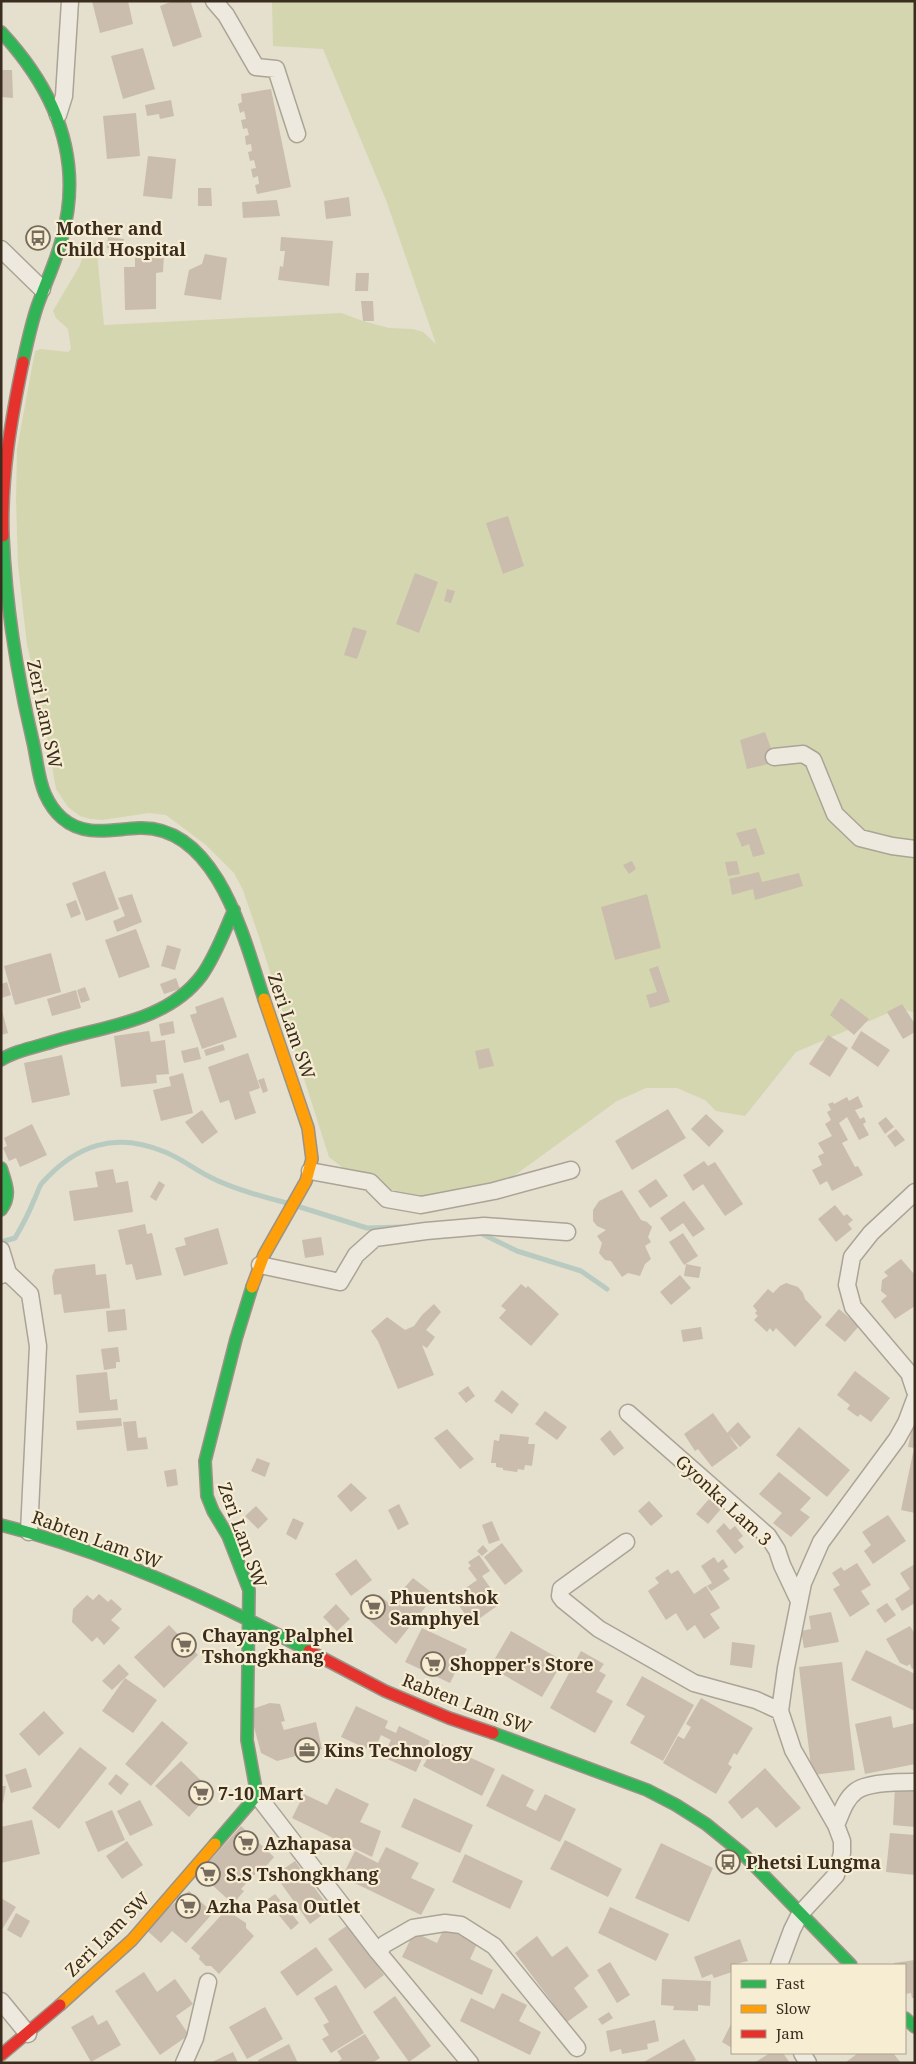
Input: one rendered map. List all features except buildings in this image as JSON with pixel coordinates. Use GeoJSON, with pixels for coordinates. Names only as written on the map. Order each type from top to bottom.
{"type":"FeatureCollection","features":[{"type":"Feature","properties":{"kind":"street"},"geometry":{"type":"LineString","coordinates":[[58,115],[64,96],[70,1]]}},
{"type":"Feature","properties":{"kind":"street"},"geometry":{"type":"LineString","coordinates":[[214,1],[226,15],[256,67],[276,69],[297,134]]}},
{"type":"Feature","properties":{"kind":"street","name":"Zeri Lam SW"},"geometry":{"type":"LineString","coordinates":[[1,32],[32,67],[58,115],[66,145],[71,185],[65,226],[32,323],[16,395],[8,448],[3,520],[7,597],[14,651],[45,793],[58,815],[81,828],[103,833],[141,828],[168,833],[197,854],[218,881],[229,896],[234,910],[308,1128],[312,1152],[310,1171],[260,1266],[238,1337],[205,1461],[205,1480],[210,1504],[228,1536],[249,1590],[247,1740],[257,1795],[132,1940],[28,2034],[1,2055]]}},
{"type":"Feature","properties":{"kind":"street"},"geometry":{"type":"LineString","coordinates":[[1,249],[42,289]]}},
{"type":"Feature","properties":{"kind":"street"},"geometry":{"type":"LineString","coordinates":[[774,757],[803,754],[813,760],[835,814],[860,838],[892,846],[915,849]]}},
{"type":"Feature","properties":{"kind":"street"},"geometry":{"type":"LineString","coordinates":[[2,1059],[97,1029],[141,1019],[159,1012],[188,991],[198,979],[216,949],[234,910]]}},
{"type":"Feature","properties":{"kind":"street"},"geometry":{"type":"LineString","coordinates":[[1,1168],[9,1194],[8,1201],[1,1210]]}},
{"type":"Feature","properties":{"kind":"street"},"geometry":{"type":"LineString","coordinates":[[310,1171],[370,1182],[387,1199],[421,1205],[494,1191],[571,1170]]}},
{"type":"Feature","properties":{"kind":"street"},"geometry":{"type":"LineString","coordinates":[[915,1192],[871,1233],[852,1257],[847,1285],[853,1307],[909,1373],[915,1391]]}},
{"type":"Feature","properties":{"kind":"street"},"geometry":{"type":"LineString","coordinates":[[260,1266],[340,1282],[356,1255],[376,1238],[484,1226],[567,1232]]}},
{"type":"Feature","properties":{"kind":"street"},"geometry":{"type":"LineString","coordinates":[[4,1264],[30,1294],[38,1346],[30,1532]]}},
{"type":"Feature","properties":{"kind":"street"},"geometry":{"type":"LineString","coordinates":[[779,1964],[800,1914],[836,1875],[842,1853],[842,1841],[836,1826],[793,1750],[782,1715],[803,1583],[821,1542],[897,1440],[915,1399]]}},
{"type":"Feature","properties":{"kind":"street","name":"Gyonka Lam 3"},"geometry":{"type":"LineString","coordinates":[[628,1413],[768,1536],[777,1550],[782,1565],[800,1601]]}},
{"type":"Feature","properties":{"kind":"street","name":"Rabten Lam SW"},"geometry":{"type":"LineString","coordinates":[[1,1525],[30,1532],[119,1563],[248,1619],[394,1695],[449,1718],[532,1746],[648,1790],[676,1805],[720,1834],[743,1854],[850,1964]]}},
{"type":"Feature","properties":{"kind":"street"},"geometry":{"type":"LineString","coordinates":[[626,1542],[561,1589],[560,1596],[599,1629],[694,1683],[756,1700],[782,1715]]}},
{"type":"Feature","properties":{"kind":"street"},"geometry":{"type":"LineString","coordinates":[[648,1665],[694,1688],[782,1715]]}},
{"type":"Feature","properties":{"kind":"street"},"geometry":{"type":"LineString","coordinates":[[836,1826],[844,1805],[856,1790],[880,1783],[915,1782]]}},
{"type":"Feature","properties":{"kind":"street"},"geometry":{"type":"LineString","coordinates":[[257,1795],[378,1952],[470,2063]]}},
{"type":"Feature","properties":{"kind":"street"},"geometry":{"type":"LineString","coordinates":[[378,1952],[386,1944],[413,1928],[445,1923],[461,1925],[494,1946],[577,2048]]}},
{"type":"Feature","properties":{"kind":"street"},"geometry":{"type":"LineString","coordinates":[[184,2063],[195,2038],[208,1982]]}},
{"type":"Feature","properties":{"kind":"street"},"geometry":{"type":"LineString","coordinates":[[1,2002],[28,2034]]}},
{"type":"Feature","properties":{"kind":"green space"},"geometry":{"type":"Polygon","coordinates":[[[272,1],[915,1],[915,1013],[900,1008],[796,1052],[745,1116],[716,1111],[705,1100],[677,1088],[646,1088],[617,1101],[511,1178],[481,1189],[434,1199],[401,1198],[354,1171],[343,1168],[329,1157],[259,937],[243,890],[234,873],[206,845],[166,815],[149,813],[102,820],[90,819],[80,816],[68,807],[56,789],[40,697],[27,645],[18,565],[17,449],[35,351],[41,349],[68,352],[71,349],[68,329],[56,318],[53,311],[80,265],[87,242],[96,243],[104,325],[341,313],[389,328],[413,329],[423,332],[436,344],[386,200],[323,49],[273,46],[272,1]]]}},
{"type":"Feature","properties":{"kind":"waterway"},"geometry":{"type":"LineString","coordinates":[[1,1242],[15,1238],[28,1215],[41,1185],[55,1170],[69,1159],[98,1145],[129,1143],[147,1146],[176,1157],[208,1176],[226,1184],[287,1203]]}},
{"type":"Feature","properties":{"kind":"waterway"},"geometry":{"type":"LineString","coordinates":[[300,1207],[367,1228],[401,1227]]}},
{"type":"Feature","properties":{"kind":"waterway"},"geometry":{"type":"LineString","coordinates":[[478,1232],[517,1251],[581,1271],[607,1289]]}},
{"type":"Feature","properties":{"kind":"traffic: fast"},"geometry":{"type":"LineString","coordinates":[[1,32],[20,54],[50,102],[60,127],[67,153],[69,181],[68,209],[62,238],[57,256],[40,298],[23,362]]}},
{"type":"Feature","properties":{"kind":"traffic: fast"},"geometry":{"type":"LineString","coordinates":[[3,536],[7,588],[17,666],[39,775],[48,801],[62,818],[80,828],[99,831],[139,828],[166,832],[189,845],[208,866],[224,891],[248,948],[264,999]]}},
{"type":"Feature","properties":{"kind":"traffic: fast"},"geometry":{"type":"LineString","coordinates":[[1,1060],[27,1049],[135,1020],[172,1003],[202,975],[216,951],[234,910]]}},
{"type":"Feature","properties":{"kind":"traffic: fast"},"geometry":{"type":"LineString","coordinates":[[1,1168],[7,1195],[1,1210]]}},
{"type":"Feature","properties":{"kind":"traffic: fast"},"geometry":{"type":"LineString","coordinates":[[215,1844],[257,1795],[247,1740],[249,1590],[228,1536],[213,1511],[207,1496],[205,1461],[236,1339],[252,1287]]}},
{"type":"Feature","properties":{"kind":"traffic: fast"},"geometry":{"type":"LineString","coordinates":[[1,1525],[41,1536],[120,1563],[197,1595],[309,1651]]}},
{"type":"Feature","properties":{"kind":"traffic: fast"},"geometry":{"type":"LineString","coordinates":[[493,1733],[647,1790],[706,1824],[743,1854],[850,1964]]}},
{"type":"Feature","properties":{"kind":"traffic: fast"},"geometry":{"type":"LineString","coordinates":[[906,2019],[915,2027]]}},
{"type":"Feature","properties":{"kind":"traffic: slow"},"geometry":{"type":"LineString","coordinates":[[252,1287],[264,1255],[306,1181],[312,1159],[308,1128],[264,999]]}},
{"type":"Feature","properties":{"kind":"traffic: slow"},"geometry":{"type":"LineString","coordinates":[[60,2005],[132,1940],[215,1844]]}},
{"type":"Feature","properties":{"kind":"traffic: jam"},"geometry":{"type":"LineString","coordinates":[[3,536],[5,470],[23,362]]}},
{"type":"Feature","properties":{"kind":"traffic: jam"},"geometry":{"type":"LineString","coordinates":[[309,1651],[385,1691],[449,1718],[493,1733]]}},
{"type":"Feature","properties":{"kind":"traffic: jam"},"geometry":{"type":"LineString","coordinates":[[1,2055],[60,2005]]}},
{"type":"Feature","properties":{"kind":"place","name":"Mother and Child Hospital"},"geometry":{"type":"Point","coordinates":[38,238]}},
{"type":"Feature","properties":{"kind":"place","name":"Phuentshok Samphyel"},"geometry":{"type":"Point","coordinates":[373,1607]}},
{"type":"Feature","properties":{"kind":"place","name":"Chayang Palphel Tshongkhang"},"geometry":{"type":"Point","coordinates":[184,1645]}},
{"type":"Feature","properties":{"kind":"place","name":"Shopper's Store"},"geometry":{"type":"Point","coordinates":[433,1664]}},
{"type":"Feature","properties":{"kind":"place","name":"Kins Technology"},"geometry":{"type":"Point","coordinates":[307,1750]}},
{"type":"Feature","properties":{"kind":"place","name":"7-10 Mart"},"geometry":{"type":"Point","coordinates":[201,1793]}},
{"type":"Feature","properties":{"kind":"place","name":"Azhapasa"},"geometry":{"type":"Point","coordinates":[246,1843]}},
{"type":"Feature","properties":{"kind":"place","name":"Phetsi Lungma"},"geometry":{"type":"Point","coordinates":[728,1862]}},
{"type":"Feature","properties":{"kind":"place","name":"S.S Tshongkhang"},"geometry":{"type":"Point","coordinates":[208,1874]}},
{"type":"Feature","properties":{"kind":"place","name":"Azha Pasa Outlet"},"geometry":{"type":"Point","coordinates":[188,1906]}}]}
